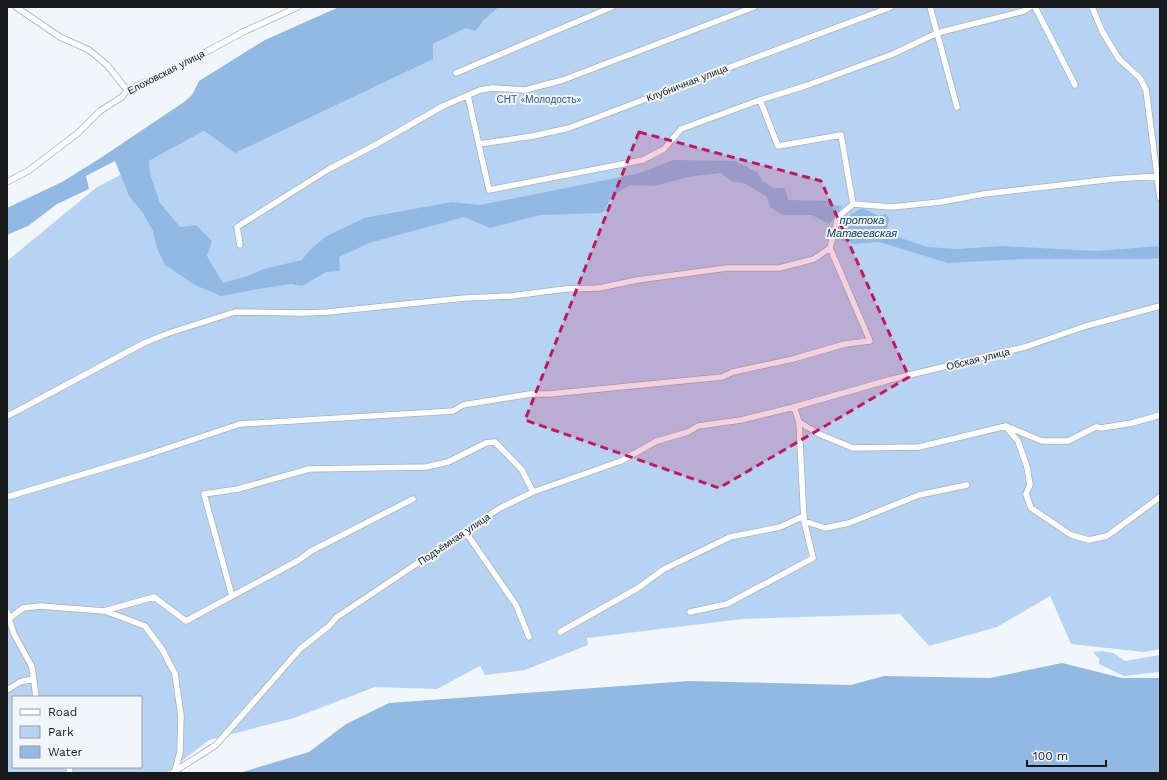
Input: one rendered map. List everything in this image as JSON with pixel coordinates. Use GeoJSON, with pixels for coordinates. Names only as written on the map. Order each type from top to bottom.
{"type":"FeatureCollection","features":[{"type":"Feature","properties":{"kind":"street"},"geometry":{"type":"LineString","coordinates":[[16,7],[60,37],[90,50],[107,64],[127,90]]}},
{"type":"Feature","properties":{"kind":"street","name":"Елоховская улица"},"geometry":{"type":"LineString","coordinates":[[7,182],[28,171],[78,133],[100,111],[122,97],[127,90],[171,71],[242,32],[298,7]]}},
{"type":"Feature","properties":{"kind":"street"},"geometry":{"type":"LineString","coordinates":[[456,73],[612,7]]}},
{"type":"Feature","properties":{"kind":"street"},"geometry":{"type":"LineString","coordinates":[[240,245],[237,227],[329,168],[375,145],[443,106],[480,90],[492,88],[525,90],[563,80],[754,7]]}},
{"type":"Feature","properties":{"kind":"street","name":"Клубничная улица"},"geometry":{"type":"LineString","coordinates":[[479,144],[534,136],[569,128],[891,7]]}},
{"type":"Feature","properties":{"kind":"street"},"geometry":{"type":"LineString","coordinates":[[930,7],[957,107]]}},
{"type":"Feature","properties":{"kind":"street"},"geometry":{"type":"LineString","coordinates":[[468,96],[489,190],[643,160],[664,149],[681,129],[879,59],[937,33],[1024,11],[1030,7]]}},
{"type":"Feature","properties":{"kind":"street"},"geometry":{"type":"LineString","coordinates":[[1035,7],[1075,85]]}},
{"type":"Feature","properties":{"kind":"street"},"geometry":{"type":"LineString","coordinates":[[1092,7],[1102,31],[1119,59],[1140,78],[1146,90],[1160,198]]}},
{"type":"Feature","properties":{"kind":"street"},"geometry":{"type":"LineString","coordinates":[[760,100],[778,146],[841,135],[853,204]]}},
{"type":"Feature","properties":{"kind":"street"},"geometry":{"type":"LineString","coordinates":[[7,497],[144,456],[240,424],[453,411],[463,405],[530,394],[549,394],[722,377],[733,372],[793,359],[845,344],[870,341],[830,248],[838,217],[853,204],[892,207],[940,202],[984,194],[1113,179],[1158,176]]}},
{"type":"Feature","properties":{"kind":"street"},"geometry":{"type":"LineString","coordinates":[[7,416],[144,343],[169,333],[235,312],[304,314],[465,298],[511,296],[566,289],[599,288],[637,280],[726,268],[779,268],[814,259],[830,248]]}},
{"type":"Feature","properties":{"kind":"street","name":"Обская улица"},"geometry":{"type":"LineString","coordinates":[[794,407],[889,380],[1025,347],[1086,326],[1160,306]]}},
{"type":"Feature","properties":{"kind":"street"},"geometry":{"type":"LineString","coordinates":[[690,612],[727,604],[813,558],[804,518],[799,422],[794,407]]}},
{"type":"Feature","properties":{"kind":"street","name":"Подъёмная улица"},"geometry":{"type":"LineString","coordinates":[[174,772],[216,745],[300,649],[337,617],[500,508],[533,492],[621,461],[657,441],[688,432],[698,426],[741,420],[794,407]]}},
{"type":"Feature","properties":{"kind":"street"},"geometry":{"type":"LineString","coordinates":[[799,422],[819,434],[853,448],[919,446],[1006,426],[1042,441],[1068,441],[1096,426],[1100,428],[1132,423],[1160,415]]}},
{"type":"Feature","properties":{"kind":"street"},"geometry":{"type":"LineString","coordinates":[[1006,426],[1018,441],[1027,467],[1030,485],[1026,494],[1032,508],[1071,535],[1089,540],[1107,536],[1160,498]]}},
{"type":"Feature","properties":{"kind":"street"},"geometry":{"type":"LineString","coordinates":[[232,596],[204,494],[238,489],[309,469],[426,467],[448,462],[486,443],[496,442],[522,470],[533,492]]}},
{"type":"Feature","properties":{"kind":"street"},"geometry":{"type":"LineString","coordinates":[[560,632],[638,588],[664,569],[730,537],[780,527],[804,518],[825,528],[849,523],[919,495],[967,484]]}},
{"type":"Feature","properties":{"kind":"street"},"geometry":{"type":"LineString","coordinates":[[104,611],[154,597],[186,620],[300,560],[312,551],[413,499]]}},
{"type":"Feature","properties":{"kind":"street"},"geometry":{"type":"LineString","coordinates":[[465,531],[516,605],[528,637]]}},
{"type":"Feature","properties":{"kind":"street"},"geometry":{"type":"LineString","coordinates":[[36,696],[32,667],[14,634],[8,615],[23,608],[40,606],[104,611],[145,626],[162,649],[175,674],[181,716],[180,752],[174,772]]}},
{"type":"Feature","properties":{"kind":"street"},"geometry":{"type":"LineString","coordinates":[[7,690],[20,682],[33,679]]}},
{"type":"Feature","properties":{"kind":"highlighted area"},"geometry":{"type":"Polygon","coordinates":[[[639,132],[821,181],[909,377],[719,488],[525,420],[639,132]]]}},
{"type":"Feature","properties":{"kind":"green space","name":"СНТ «Молодость»"},"geometry":{"type":"Polygon","coordinates":[[[499,7],[1160,7],[1160,649],[1144,652],[1071,644],[1050,596],[997,627],[929,646],[900,614],[742,619],[587,638],[588,645],[525,670],[485,675],[480,666],[437,689],[375,687],[294,718],[209,740],[166,773],[7,773],[7,261],[97,187],[126,172],[149,166],[149,161],[204,131],[227,147],[243,143],[466,27],[476,31],[483,21],[499,7]]]}},
{"type":"Feature","properties":{"kind":"green space"},"geometry":{"type":"Polygon","coordinates":[[[1102,651],[1113,653],[1125,661],[1160,655],[1160,672],[1124,676],[1099,664],[1099,658],[1094,654],[1094,652],[1102,651]]]}},
{"type":"Feature","properties":{"kind":"water"},"geometry":{"type":"Polygon","coordinates":[[[339,7],[499,7],[483,21],[476,31],[466,28],[433,44],[433,59],[235,153],[204,131],[149,161],[150,174],[160,203],[180,227],[196,225],[212,241],[207,256],[223,283],[248,276],[263,269],[302,260],[309,251],[325,237],[364,218],[452,202],[480,205],[626,176],[643,172],[673,160],[735,161],[757,172],[763,182],[774,188],[785,188],[788,200],[830,201],[833,205],[843,206],[829,224],[812,215],[782,215],[770,207],[767,197],[744,183],[731,181],[721,173],[693,176],[654,186],[630,185],[613,195],[603,213],[540,215],[490,228],[464,217],[369,243],[339,257],[340,271],[326,272],[302,286],[291,284],[221,296],[195,285],[165,265],[157,248],[153,231],[143,213],[129,196],[115,161],[86,176],[89,189],[57,204],[28,226],[7,235],[7,208],[62,182],[99,159],[184,102],[192,95],[199,81],[265,40],[339,7]]]}},
{"type":"Feature","properties":{"kind":"water","name":"протока Матвеевская"},"geometry":{"type":"Polygon","coordinates":[[[862,208],[879,216],[886,214],[889,219],[886,233],[927,247],[958,249],[1001,246],[1097,251],[1160,246],[1160,258],[1023,259],[948,263],[879,242],[853,244],[841,240],[847,217],[862,208]]]}},
{"type":"Feature","properties":{"kind":"water"},"geometry":{"type":"Polygon","coordinates":[[[1062,663],[1122,678],[1160,678],[1160,773],[239,773],[309,752],[346,724],[389,703],[689,681],[851,685],[884,676],[990,678],[1062,663]]]}}]}
